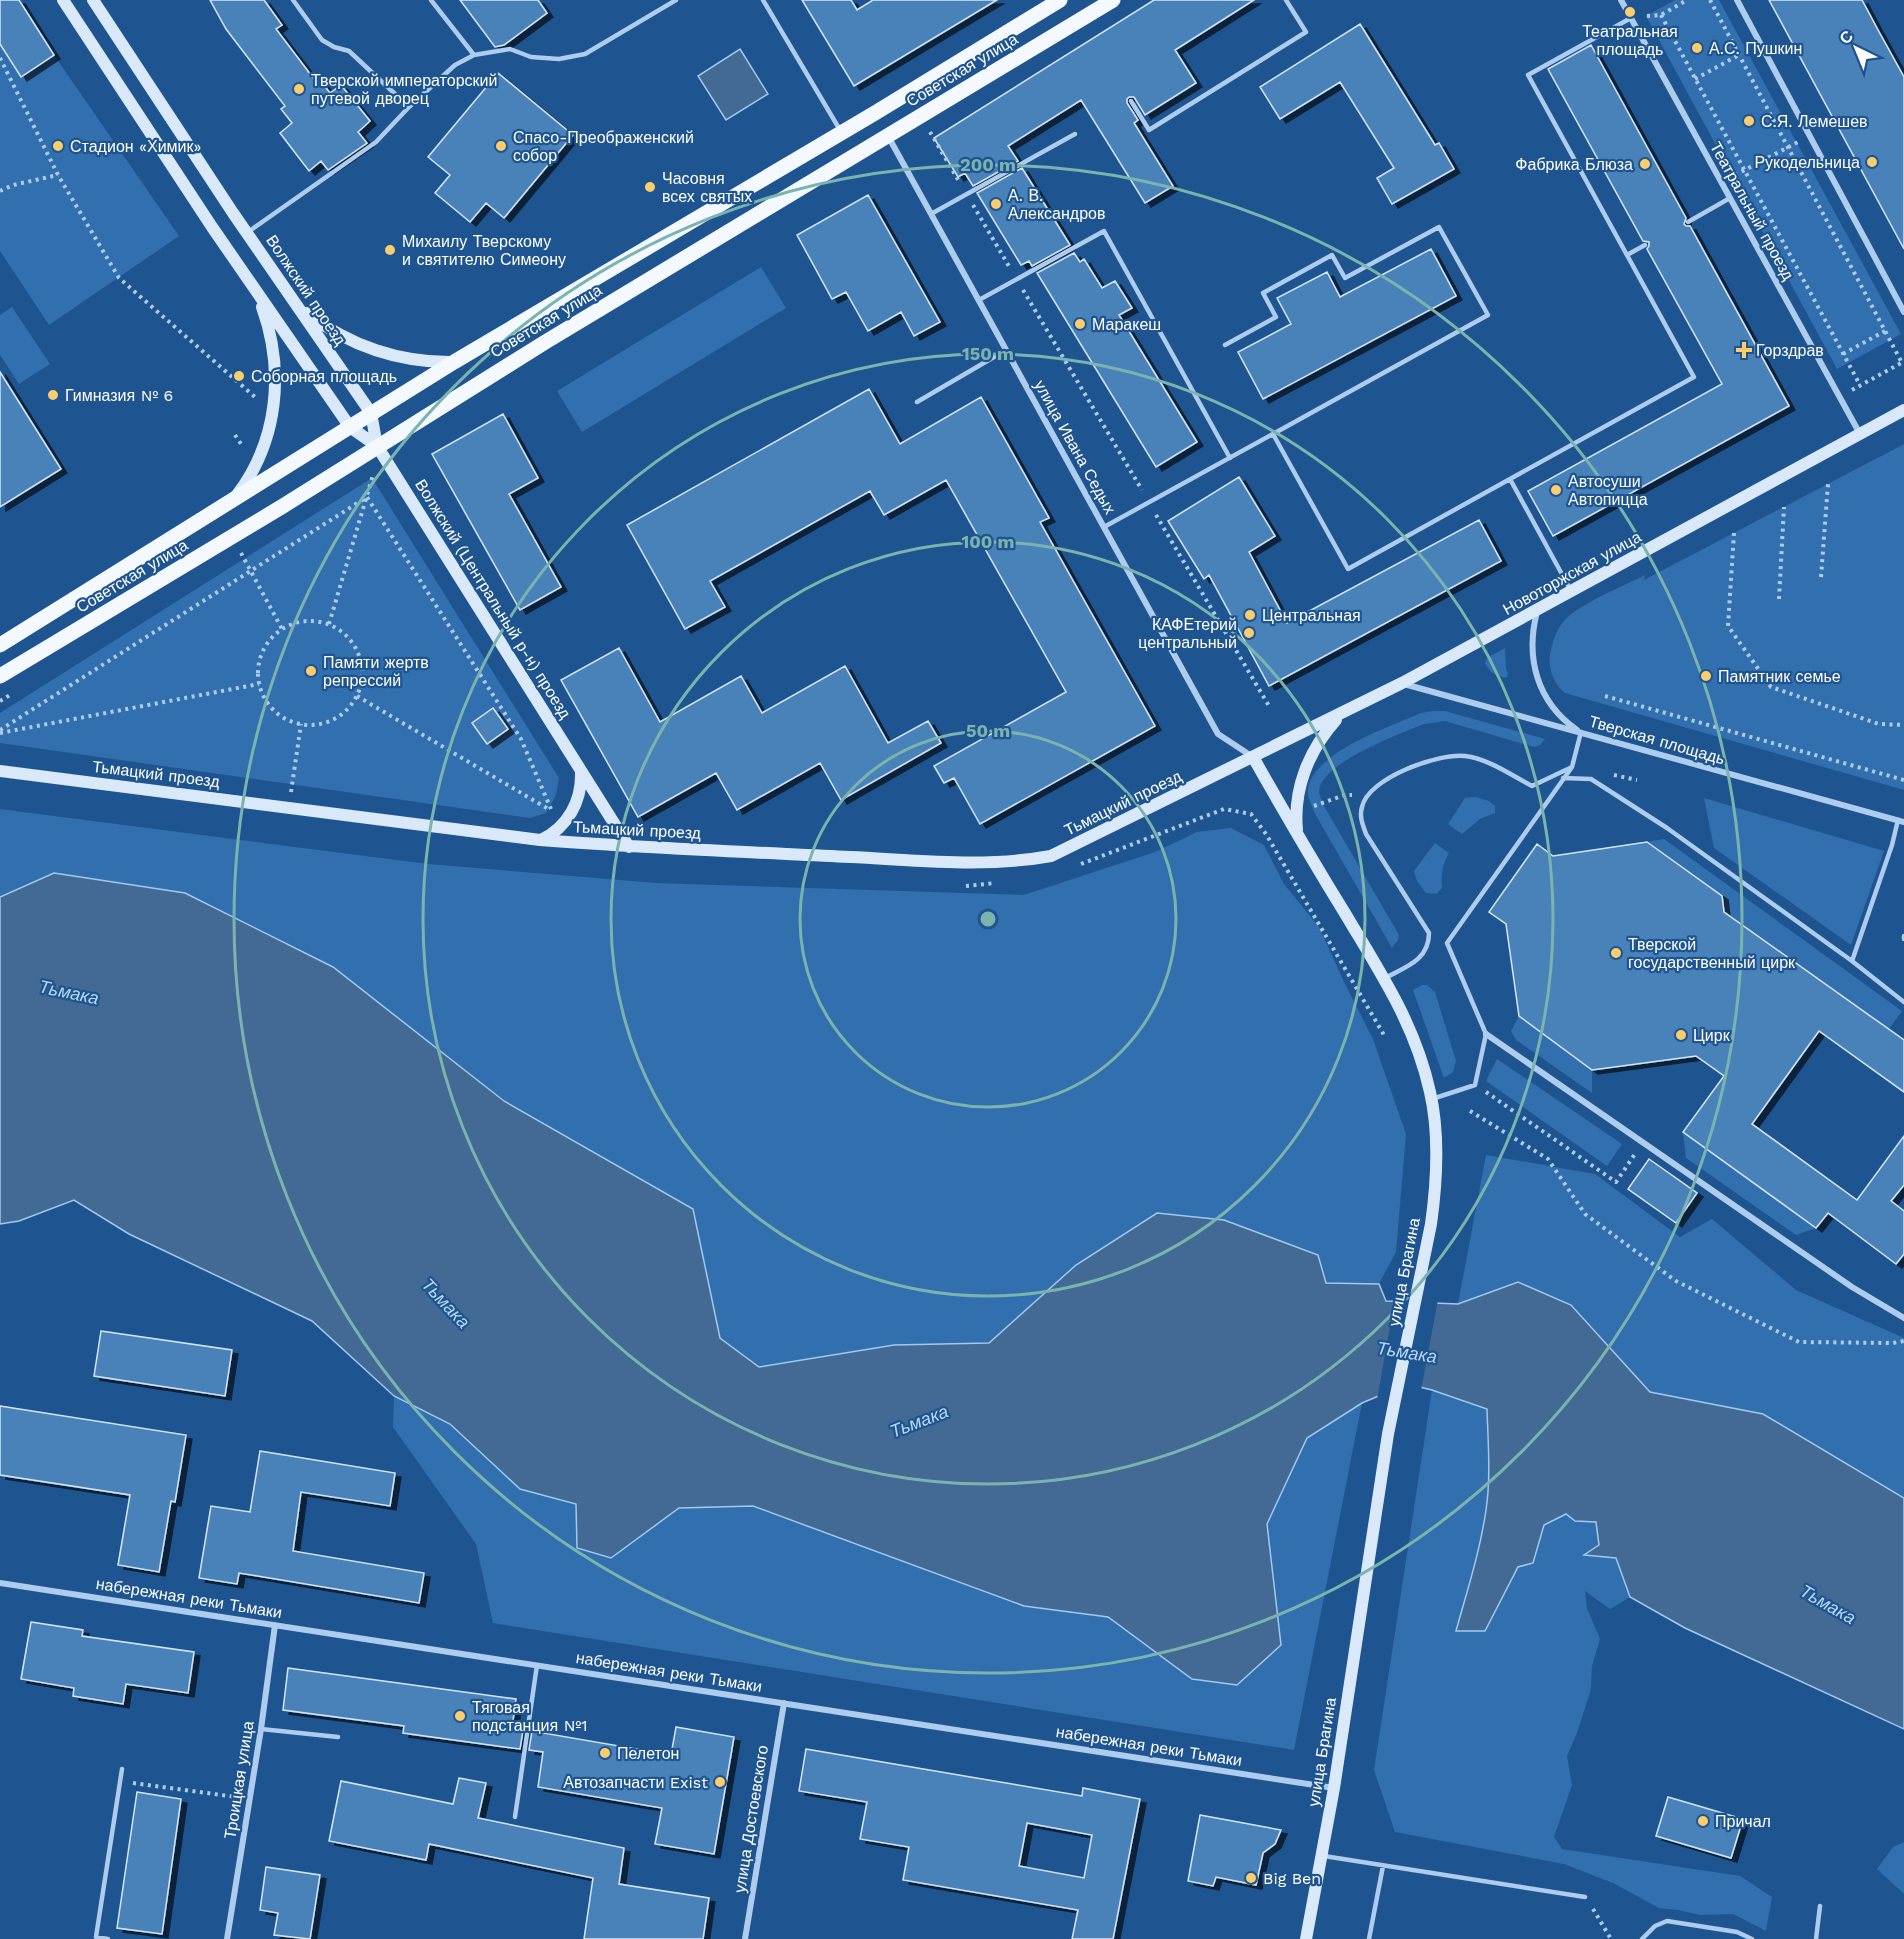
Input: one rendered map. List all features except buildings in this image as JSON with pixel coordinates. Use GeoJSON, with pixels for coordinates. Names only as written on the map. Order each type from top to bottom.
{"type":"FeatureCollection","features":[{"type":"Feature","properties":{"kind":"main road"},"geometry":{"type":"LineString","coordinates":[[63,0],[246,277],[350,427],[377,446]]}},
{"type":"Feature","properties":{"kind":"main road","name":"Волжский проезд"},"geometry":{"type":"LineString","coordinates":[[93,0],[247,233],[371,413],[377,446]]}},
{"type":"Feature","properties":{"kind":"main road","name":"Советская улица"},"geometry":{"type":"LineString","coordinates":[[0,645],[454,362],[841,133],[1060,0]]}},
{"type":"Feature","properties":{"kind":"main road","name":"Советская улица"},"geometry":{"type":"LineString","coordinates":[[0,676],[283,506],[547,341],[1113,0]]}},
{"type":"Feature","properties":{"kind":"main road"},"geometry":{"type":"LineString","coordinates":[[875,112],[888,136]]}},
{"type":"Feature","properties":{"kind":"main road"},"geometry":{"type":"LineString","coordinates":[[234,499],[256,465],[264,447],[275,396],[275,362],[269,329],[257,297],[246,277]]}},
{"type":"Feature","properties":{"kind":"main road"},"geometry":{"type":"LineString","coordinates":[[296,305],[329,329],[366,347],[414,360],[454,362]]}},
{"type":"Feature","properties":{"kind":"main road","name":"Новоторжская улица"},"geometry":{"type":"LineString","coordinates":[[1253,757],[1402,683],[1904,411]]}},
{"type":"Feature","properties":{"kind":"main road","name":"Волжский (Центральный р-н) проезд"},"geometry":{"type":"LineString","coordinates":[[377,446],[629,847]]}},
{"type":"Feature","properties":{"kind":"main road"},"geometry":{"type":"LineString","coordinates":[[1297,834],[1297,802],[1303,774],[1322,736],[1341,715]]}},
{"type":"Feature","properties":{"kind":"main road","name":"улица Брагина"},"geometry":{"type":"LineString","coordinates":[[1253,757],[1407,1021],[1424,1067],[1432,1099],[1437,1165],[1431,1224],[1388,1434],[1334,1788],[1306,1939]]}},
{"type":"Feature","properties":{"kind":"main road","name":"Тьмацкий проезд"},"geometry":{"type":"LineString","coordinates":[[0,771],[540,840],[629,847],[970,862],[1029,860],[1051,856],[1253,757]]}},
{"type":"Feature","properties":{"kind":"main road"},"geometry":{"type":"LineString","coordinates":[[540,840],[556,830],[570,816],[578,799],[580,770]]}},
{"type":"Feature","properties":{"kind":"street","name":"Театральный проезд"},"geometry":{"type":"LineString","coordinates":[[1621,0],[1860,434]]}},
{"type":"Feature","properties":{"kind":"street"},"geometry":{"type":"LineString","coordinates":[[1737,0],[1904,312]]}},
{"type":"Feature","properties":{"kind":"street","name":"улица Ивана Седых"},"geometry":{"type":"LineString","coordinates":[[888,136],[1218,734],[1253,757]]}},
{"type":"Feature","properties":{"kind":"street"},"geometry":{"type":"LineString","coordinates":[[1537,611],[1532,640],[1533,660],[1538,680],[1552,706],[1565,721],[1581,732]]}},
{"type":"Feature","properties":{"kind":"street","name":"Тверская площадь"},"geometry":{"type":"LineString","coordinates":[[1402,683],[1901,821]]}},
{"type":"Feature","properties":{"kind":"street"},"geometry":{"type":"LineString","coordinates":[[1486,1034],[1843,1281],[1904,1318]]}},
{"type":"Feature","properties":{"kind":"street","name":"набережная реки Тьмаки"},"geometry":{"type":"LineString","coordinates":[[0,1583],[1334,1788]]}},
{"type":"Feature","properties":{"kind":"street","name":"Троицкая улица"},"geometry":{"type":"LineString","coordinates":[[227,1939],[261,1729],[275,1625]]}},
{"type":"Feature","properties":{"kind":"street","name":"улица Достоевского"},"geometry":{"type":"LineString","coordinates":[[745,1939],[783,1703]]}},
{"type":"Feature","properties":{"kind":"lane"},"geometry":{"type":"LineString","coordinates":[[293,0],[322,40],[334,47],[349,51],[409,107]]}},
{"type":"Feature","properties":{"kind":"lane"},"geometry":{"type":"LineString","coordinates":[[431,0],[474,56]]}},
{"type":"Feature","properties":{"kind":"lane"},"geometry":{"type":"LineString","coordinates":[[247,233],[376,142],[409,107],[455,65],[474,56],[510,49],[531,57],[559,59],[585,54],[676,0]]}},
{"type":"Feature","properties":{"kind":"lane"},"geometry":{"type":"LineString","coordinates":[[763,0],[841,133]]}},
{"type":"Feature","properties":{"kind":"lane"},"geometry":{"type":"LineString","coordinates":[[1131,101],[1149,130],[1306,32],[1286,0]]}},
{"type":"Feature","properties":{"kind":"lane"},"geometry":{"type":"LineString","coordinates":[[1273,434],[1348,569],[1694,377],[1528,75],[1631,18]]}},
{"type":"Feature","properties":{"kind":"lane"},"geometry":{"type":"LineString","coordinates":[[931,214],[1075,134]]}},
{"type":"Feature","properties":{"kind":"lane"},"geometry":{"type":"LineString","coordinates":[[1688,222],[1730,198]]}},
{"type":"Feature","properties":{"kind":"lane"},"geometry":{"type":"LineString","coordinates":[[1104,527],[1488,315],[1439,226],[1345,278],[1332,255],[1322,260],[1263,293],[1276,317],[1225,345]]}},
{"type":"Feature","properties":{"kind":"lane"},"geometry":{"type":"LineString","coordinates":[[979,300],[1104,231],[1230,458]]}},
{"type":"Feature","properties":{"kind":"lane"},"geometry":{"type":"LineString","coordinates":[[1627,255],[1645,245]]}},
{"type":"Feature","properties":{"kind":"lane"},"geometry":{"type":"LineString","coordinates":[[917,402],[1006,350]]}},
{"type":"Feature","properties":{"kind":"lane"},"geometry":{"type":"LineString","coordinates":[[1510,479],[1572,591]]}},
{"type":"Feature","properties":{"kind":"lane"},"geometry":{"type":"LineString","coordinates":[[1432,1099],[1475,1085],[1486,1034],[1447,943],[1572,766],[1581,732]]}},
{"type":"Feature","properties":{"kind":"lane"},"geometry":{"type":"LineString","coordinates":[[1384,979],[1413,963],[1424,954],[1429,944],[1429,933],[1366,834],[1361,820],[1362,805],[1368,794],[1388,778],[1442,757],[1462,756],[1480,759],[1532,786],[1572,766]]}},
{"type":"Feature","properties":{"kind":"lane"},"geometry":{"type":"LineString","coordinates":[[1563,778],[1591,779],[1667,828],[1852,961],[1904,1002]]}},
{"type":"Feature","properties":{"kind":"lane"},"geometry":{"type":"LineString","coordinates":[[1852,961],[1901,821]]}},
{"type":"Feature","properties":{"kind":"lane"},"geometry":{"type":"LineString","coordinates":[[515,1817],[537,1665]]}},
{"type":"Feature","properties":{"kind":"lane"},"geometry":{"type":"LineString","coordinates":[[261,1729],[338,1737]]}},
{"type":"Feature","properties":{"kind":"lane"},"geometry":{"type":"LineString","coordinates":[[108,1939],[96,1937],[122,1769]]}},
{"type":"Feature","properties":{"kind":"lane"},"geometry":{"type":"LineString","coordinates":[[1321,1856],[1585,1897]]}},
{"type":"Feature","properties":{"kind":"lane"},"geometry":{"type":"LineString","coordinates":[[1369,1939],[1383,1866]]}},
{"type":"Feature","properties":{"kind":"lane"},"geometry":{"type":"LineString","coordinates":[[1816,1939],[1820,1906]]}},
{"type":"Feature","properties":{"kind":"lane"},"geometry":{"type":"LineString","coordinates":[[1642,1939],[1656,1926],[1667,1921],[1737,1932],[1752,1939]]}},
{"type":"Feature","properties":{"kind":"path"},"geometry":{"type":"LineString","coordinates":[[1631,18],[1660,15],[1687,0]]}},
{"type":"Feature","properties":{"kind":"path"},"geometry":{"type":"LineString","coordinates":[[1710,0],[1903,362],[1840,397]]}},
{"type":"Feature","properties":{"kind":"path"},"geometry":{"type":"LineString","coordinates":[[1660,15],[1860,385]]}},
{"type":"Feature","properties":{"kind":"path"},"geometry":{"type":"LineString","coordinates":[[1695,79],[1739,56]]}},
{"type":"Feature","properties":{"kind":"path"},"geometry":{"type":"LineString","coordinates":[[0,58],[58,175],[119,278],[255,397]]}},
{"type":"Feature","properties":{"kind":"path"},"geometry":{"type":"LineString","coordinates":[[930,132],[1269,706]]}},
{"type":"Feature","properties":{"kind":"path"},"geometry":{"type":"LineString","coordinates":[[1722,183],[1809,136]]}},
{"type":"Feature","properties":{"kind":"path"},"geometry":{"type":"LineString","coordinates":[[0,191],[13,185],[58,175]]}},
{"type":"Feature","properties":{"kind":"path"},"geometry":{"type":"LineString","coordinates":[[1843,354],[1885,331]]}},
{"type":"Feature","properties":{"kind":"path"},"geometry":{"type":"LineString","coordinates":[[329,624],[374,471],[381,481]]}},
{"type":"Feature","properties":{"kind":"path"},"geometry":{"type":"LineString","coordinates":[[1821,577],[1828,484]]}},
{"type":"Feature","properties":{"kind":"path"},"geometry":{"type":"LineString","coordinates":[[0,732],[367,497]]}},
{"type":"Feature","properties":{"kind":"path"},"geometry":{"type":"LineString","coordinates":[[367,497],[521,739],[552,812]]}},
{"type":"Feature","properties":{"kind":"path"},"geometry":{"type":"LineString","coordinates":[[1779,599],[1784,507]]}},
{"type":"Feature","properties":{"kind":"path"},"geometry":{"type":"LineString","coordinates":[[1734,533],[1728,626],[1771,687],[1879,724],[1904,724]]}},
{"type":"Feature","properties":{"kind":"path"},"geometry":{"type":"LineString","coordinates":[[240,552],[282,629]]}},
{"type":"Feature","properties":{"kind":"path"},"geometry":{"type":"LineString","coordinates":[[313,621],[329,624],[344,633],[355,646],[361,662],[362,679],[357,696],[340,716],[315,725],[301,724],[287,720],[274,711],[265,698],[259,684],[258,668],[262,653],[270,639],[282,629],[297,622],[313,621]]}},
{"type":"Feature","properties":{"kind":"path"},"geometry":{"type":"LineString","coordinates":[[0,732],[259,684]]}},
{"type":"Feature","properties":{"kind":"path"},"geometry":{"type":"LineString","coordinates":[[357,696],[552,812]]}},
{"type":"Feature","properties":{"kind":"path"},"geometry":{"type":"LineString","coordinates":[[1605,696],[1904,780]]}},
{"type":"Feature","properties":{"kind":"path"},"geometry":{"type":"LineString","coordinates":[[280,791],[291,792],[301,724]]}},
{"type":"Feature","properties":{"kind":"path"},"geometry":{"type":"LineString","coordinates":[[546,819],[556,807]]}},
{"type":"Feature","properties":{"kind":"path"},"geometry":{"type":"LineString","coordinates":[[1071,868],[1224,809],[1251,814],[1261,824],[1384,1035]]}},
{"type":"Feature","properties":{"kind":"path"},"geometry":{"type":"LineString","coordinates":[[966,886],[1001,882]]}},
{"type":"Feature","properties":{"kind":"path"},"geometry":{"type":"LineString","coordinates":[[1475,1085],[1616,1182],[1643,1142]]}},
{"type":"Feature","properties":{"kind":"path"},"geometry":{"type":"LineString","coordinates":[[1470,1111],[1548,1159],[1585,1214],[1676,1281],[1799,1342],[1893,1343],[1904,1341]]}},
{"type":"Feature","properties":{"kind":"path"},"geometry":{"type":"LineString","coordinates":[[121,1782],[250,1799]]}},
{"type":"Feature","properties":{"kind":"path"},"geometry":{"type":"LineString","coordinates":[[1585,1897],[1611,1939]]}},
{"type":"Feature","properties":{"kind":"shaded area","name":"Стадион «Химик»"},"geometry":{"type":"Polygon","coordinates":[[[0,0],[19,0],[54,55],[179,236],[49,325],[0,251],[0,0]]]}},
{"type":"Feature","properties":{"kind":"shaded area"},"geometry":{"type":"Polygon","coordinates":[[[1675,0],[1719,0],[1901,334],[1837,369],[1646,16],[1675,0]]]}},
{"type":"Feature","properties":{"kind":"shaded area"},"geometry":{"type":"Polygon","coordinates":[[[761,267],[786,308],[582,432],[557,391],[761,267]]]}},
{"type":"Feature","properties":{"kind":"shaded area"},"geometry":{"type":"Polygon","coordinates":[[[12,307],[50,364],[19,384],[0,355],[0,315],[12,307]]]}},
{"type":"Feature","properties":{"kind":"shaded area"},"geometry":{"type":"Polygon","coordinates":[[[1904,444],[1904,790],[1565,693],[1558,685],[1550,666],[1552,646],[1561,625],[1580,608],[1645,575],[1644,580],[1904,444]]]}},
{"type":"Feature","properties":{"kind":"shaded area"},"geometry":{"type":"Polygon","coordinates":[[[372,478],[559,778],[556,795],[546,813],[530,818],[0,743],[0,713],[372,478]]]}},
{"type":"Feature","properties":{"kind":"shaded area"},"geometry":{"type":"Polygon","coordinates":[[[1505,648],[1508,673],[1505,678],[1491,672],[1485,664],[1487,658],[1505,648]]]}},
{"type":"Feature","properties":{"kind":"shaded area"},"geometry":{"type":"Polygon","coordinates":[[[1445,711],[1545,739],[1540,745],[1534,747],[1445,721],[1424,724],[1362,751],[1331,771],[1322,782],[1319,793],[1324,806],[1399,935],[1392,948],[1314,812],[1308,790],[1313,776],[1323,764],[1354,742],[1421,713],[1445,711]]]}},
{"type":"Feature","properties":{"kind":"shaded area"},"geometry":{"type":"Polygon","coordinates":[[[1475,797],[1489,801],[1495,806],[1495,813],[1480,819],[1462,834],[1448,824],[1465,798],[1475,797]]]}},
{"type":"Feature","properties":{"kind":"shaded area"},"geometry":{"type":"Polygon","coordinates":[[[1704,798],[1884,851],[1851,945],[1714,848],[1704,798]]]}},
{"type":"Feature","properties":{"kind":"shaded area"},"geometry":{"type":"Polygon","coordinates":[[[0,809],[428,864],[656,883],[1024,895],[1155,852],[1197,832],[1231,828],[1264,845],[1284,884],[1319,927],[1373,1039],[1406,1134],[1396,1252],[1379,1284],[1326,1283],[1076,1265],[989,1343],[894,1345],[759,1367],[720,1338],[693,1209],[504,1101],[0,897],[0,809]]]}},
{"type":"Feature","properties":{"kind":"shaded area"},"geometry":{"type":"Polygon","coordinates":[[[1664,839],[1902,1011],[1889,1029],[1724,912],[1722,896],[1647,842],[1664,839]]]}},
{"type":"Feature","properties":{"kind":"shaded area"},"geometry":{"type":"Polygon","coordinates":[[[1435,843],[1449,853],[1442,870],[1442,888],[1436,894],[1426,893],[1417,881],[1414,871],[1435,843]]]}},
{"type":"Feature","properties":{"kind":"shaded area"},"geometry":{"type":"Polygon","coordinates":[[[1427,985],[1435,992],[1456,1061],[1453,1072],[1444,1078],[1413,990],[1427,985]]]}},
{"type":"Feature","properties":{"kind":"shaded area"},"geometry":{"type":"Polygon","coordinates":[[[1519,1016],[1592,1070],[1592,1093],[1516,1040],[1511,1031],[1519,1016]]]}},
{"type":"Feature","properties":{"kind":"shaded area"},"geometry":{"type":"Polygon","coordinates":[[[1497,1059],[1622,1144],[1607,1166],[1486,1081],[1497,1059]]]}},
{"type":"Feature","properties":{"kind":"shaded area"},"geometry":{"type":"Polygon","coordinates":[[[1683,1132],[1816,1228],[1796,1235],[1686,1158],[1683,1132]]]}},
{"type":"Feature","properties":{"kind":"shaded area"},"geometry":{"type":"Polygon","coordinates":[[[1486,1155],[1595,1174],[1680,1237],[1712,1219],[1796,1290],[1904,1338],[1904,1498],[1763,1414],[1650,1392],[1571,1305],[1458,1304],[1486,1155]]]}},
{"type":"Feature","properties":{"kind":"shaded area"},"geometry":{"type":"Polygon","coordinates":[[[1432,1390],[1487,1409],[1489,1466],[1487,1509],[1476,1562],[1485,1631],[1518,1567],[1533,1563],[1544,1525],[1566,1514],[1575,1521],[1596,1522],[1599,1545],[1585,1554],[1616,1558],[1630,1597],[1610,1609],[1585,1591],[1587,1608],[1600,1639],[1592,1666],[1591,1689],[1567,1756],[1572,1785],[1554,1837],[1562,1849],[1740,1876],[1772,1897],[1766,1931],[1733,1914],[1700,1915],[1659,1908],[1613,1883],[1564,1864],[1395,1832],[1374,1770],[1432,1390]]]}},
{"type":"Feature","properties":{"kind":"shaded area"},"geometry":{"type":"Polygon","coordinates":[[[394,1396],[450,1424],[520,1489],[576,1504],[577,1548],[611,1558],[679,1508],[753,1506],[1024,1606],[1108,1617],[1192,1679],[1281,1645],[1267,1523],[1307,1438],[1362,1403],[1294,1750],[493,1623],[476,1544],[393,1427],[394,1396]]]}},
{"type":"Feature","properties":{"kind":"shaded area"},"geometry":{"type":"Polygon","coordinates":[[[1904,1842],[1904,1894],[1877,1869],[1893,1847],[1904,1842]]]}},
{"type":"Feature","properties":{"kind":"water"},"geometry":{"type":"Polygon","coordinates":[[[740,49],[768,94],[726,120],[698,76],[740,49]]]}},
{"type":"Feature","properties":{"kind":"water","name":"Тьмака"},"geometry":{"type":"Polygon","coordinates":[[[54,873],[185,893],[333,967],[504,1101],[693,1209],[720,1338],[759,1367],[894,1345],[989,1343],[1076,1265],[1157,1213],[1224,1220],[1318,1255],[1326,1283],[1379,1284],[1386,1301],[1458,1304],[1518,1282],[1571,1305],[1650,1392],[1763,1414],[1904,1498],[1904,1729],[1685,1628],[1630,1597],[1616,1558],[1584,1555],[1599,1545],[1596,1522],[1575,1521],[1566,1514],[1544,1525],[1533,1563],[1518,1567],[1485,1631],[1456,1631],[1477,1556],[1488,1498],[1487,1409],[1407,1384],[1362,1403],[1307,1438],[1267,1524],[1281,1645],[1237,1685],[1192,1679],[1108,1617],[1024,1606],[753,1506],[679,1508],[611,1558],[577,1548],[576,1504],[520,1489],[450,1424],[394,1396],[312,1321],[129,1234],[74,1200],[19,1221],[0,1224],[0,897],[54,873]]]}},
{"type":"Feature","properties":{"kind":"pier"},"geometry":{"type":"Polygon","coordinates":[[[1395,1298],[1438,1300],[1421,1390],[1407,1387],[1377,1400],[1395,1298]]]}},
{"type":"Feature","properties":{"kind":"place","name":"Театральная площадь"},"geometry":{"type":"Point","coordinates":[1630,12]}},
{"type":"Feature","properties":{"kind":"place","name":"А.С. Пушкин"},"geometry":{"type":"Point","coordinates":[1697,48]}},
{"type":"Feature","properties":{"kind":"place","name":"Тверской императорский путевой дворец"},"geometry":{"type":"Point","coordinates":[299,89]}},
{"type":"Feature","properties":{"kind":"place","name":"С.Я. Лемешев"},"geometry":{"type":"Point","coordinates":[1749,121]}},
{"type":"Feature","properties":{"kind":"place","name":"Стадион «Химик»"},"geometry":{"type":"Point","coordinates":[58,146]}},
{"type":"Feature","properties":{"kind":"place","name":"Спасо-Преображенский собор"},"geometry":{"type":"Point","coordinates":[501,146]}},
{"type":"Feature","properties":{"kind":"place","name":"Рукодельница"},"geometry":{"type":"Point","coordinates":[1872,162]}},
{"type":"Feature","properties":{"kind":"place","name":"Фабрика Блюза"},"geometry":{"type":"Point","coordinates":[1645,164]}},
{"type":"Feature","properties":{"kind":"place","name":"Часовня всех святых"},"geometry":{"type":"Point","coordinates":[650,187]}},
{"type":"Feature","properties":{"kind":"place","name":"А. В. Александров"},"geometry":{"type":"Point","coordinates":[996,204]}},
{"type":"Feature","properties":{"kind":"place","name":"Михаилу Тверскому и святителю Симеону"},"geometry":{"type":"Point","coordinates":[390,250]}},
{"type":"Feature","properties":{"kind":"place","name":"Маракеш"},"geometry":{"type":"Point","coordinates":[1080,324]}},
{"type":"Feature","properties":{"kind":"place","name":"Горздрав"},"geometry":{"type":"Point","coordinates":[1744,350]}},
{"type":"Feature","properties":{"kind":"place","name":"Соборная площадь"},"geometry":{"type":"Point","coordinates":[239,376]}},
{"type":"Feature","properties":{"kind":"place","name":"Гимназия № 6"},"geometry":{"type":"Point","coordinates":[53,395]}},
{"type":"Feature","properties":{"kind":"place","name":"Автосуши Автопицца"},"geometry":{"type":"Point","coordinates":[1556,490]}},
{"type":"Feature","properties":{"kind":"place","name":"Центральная"},"geometry":{"type":"Point","coordinates":[1250,615]}},
{"type":"Feature","properties":{"kind":"place","name":"КАФЕтерий центральный"},"geometry":{"type":"Point","coordinates":[1249,633]}},
{"type":"Feature","properties":{"kind":"place","name":"Памяти жертв репрессий"},"geometry":{"type":"Point","coordinates":[311,671]}},
{"type":"Feature","properties":{"kind":"place","name":"Памятник семье"},"geometry":{"type":"Point","coordinates":[1706,676]}},
{"type":"Feature","properties":{"kind":"place","name":"Тверской государственный цирк"},"geometry":{"type":"Point","coordinates":[1616,953]}},
{"type":"Feature","properties":{"kind":"place","name":"Цирк"},"geometry":{"type":"Point","coordinates":[1681,1035]}},
{"type":"Feature","properties":{"kind":"place","name":"Тяговая подстанция №1"},"geometry":{"type":"Point","coordinates":[460,1716]}},
{"type":"Feature","properties":{"kind":"place","name":"Пелетон"},"geometry":{"type":"Point","coordinates":[605,1753]}},
{"type":"Feature","properties":{"kind":"place","name":"Автозапчасти Exist"},"geometry":{"type":"Point","coordinates":[720,1782]}},
{"type":"Feature","properties":{"kind":"place","name":"Причал"},"geometry":{"type":"Point","coordinates":[1703,1821]}},
{"type":"Feature","properties":{"kind":"place","name":"Big Ben"},"geometry":{"type":"Point","coordinates":[1251,1878]}}]}
